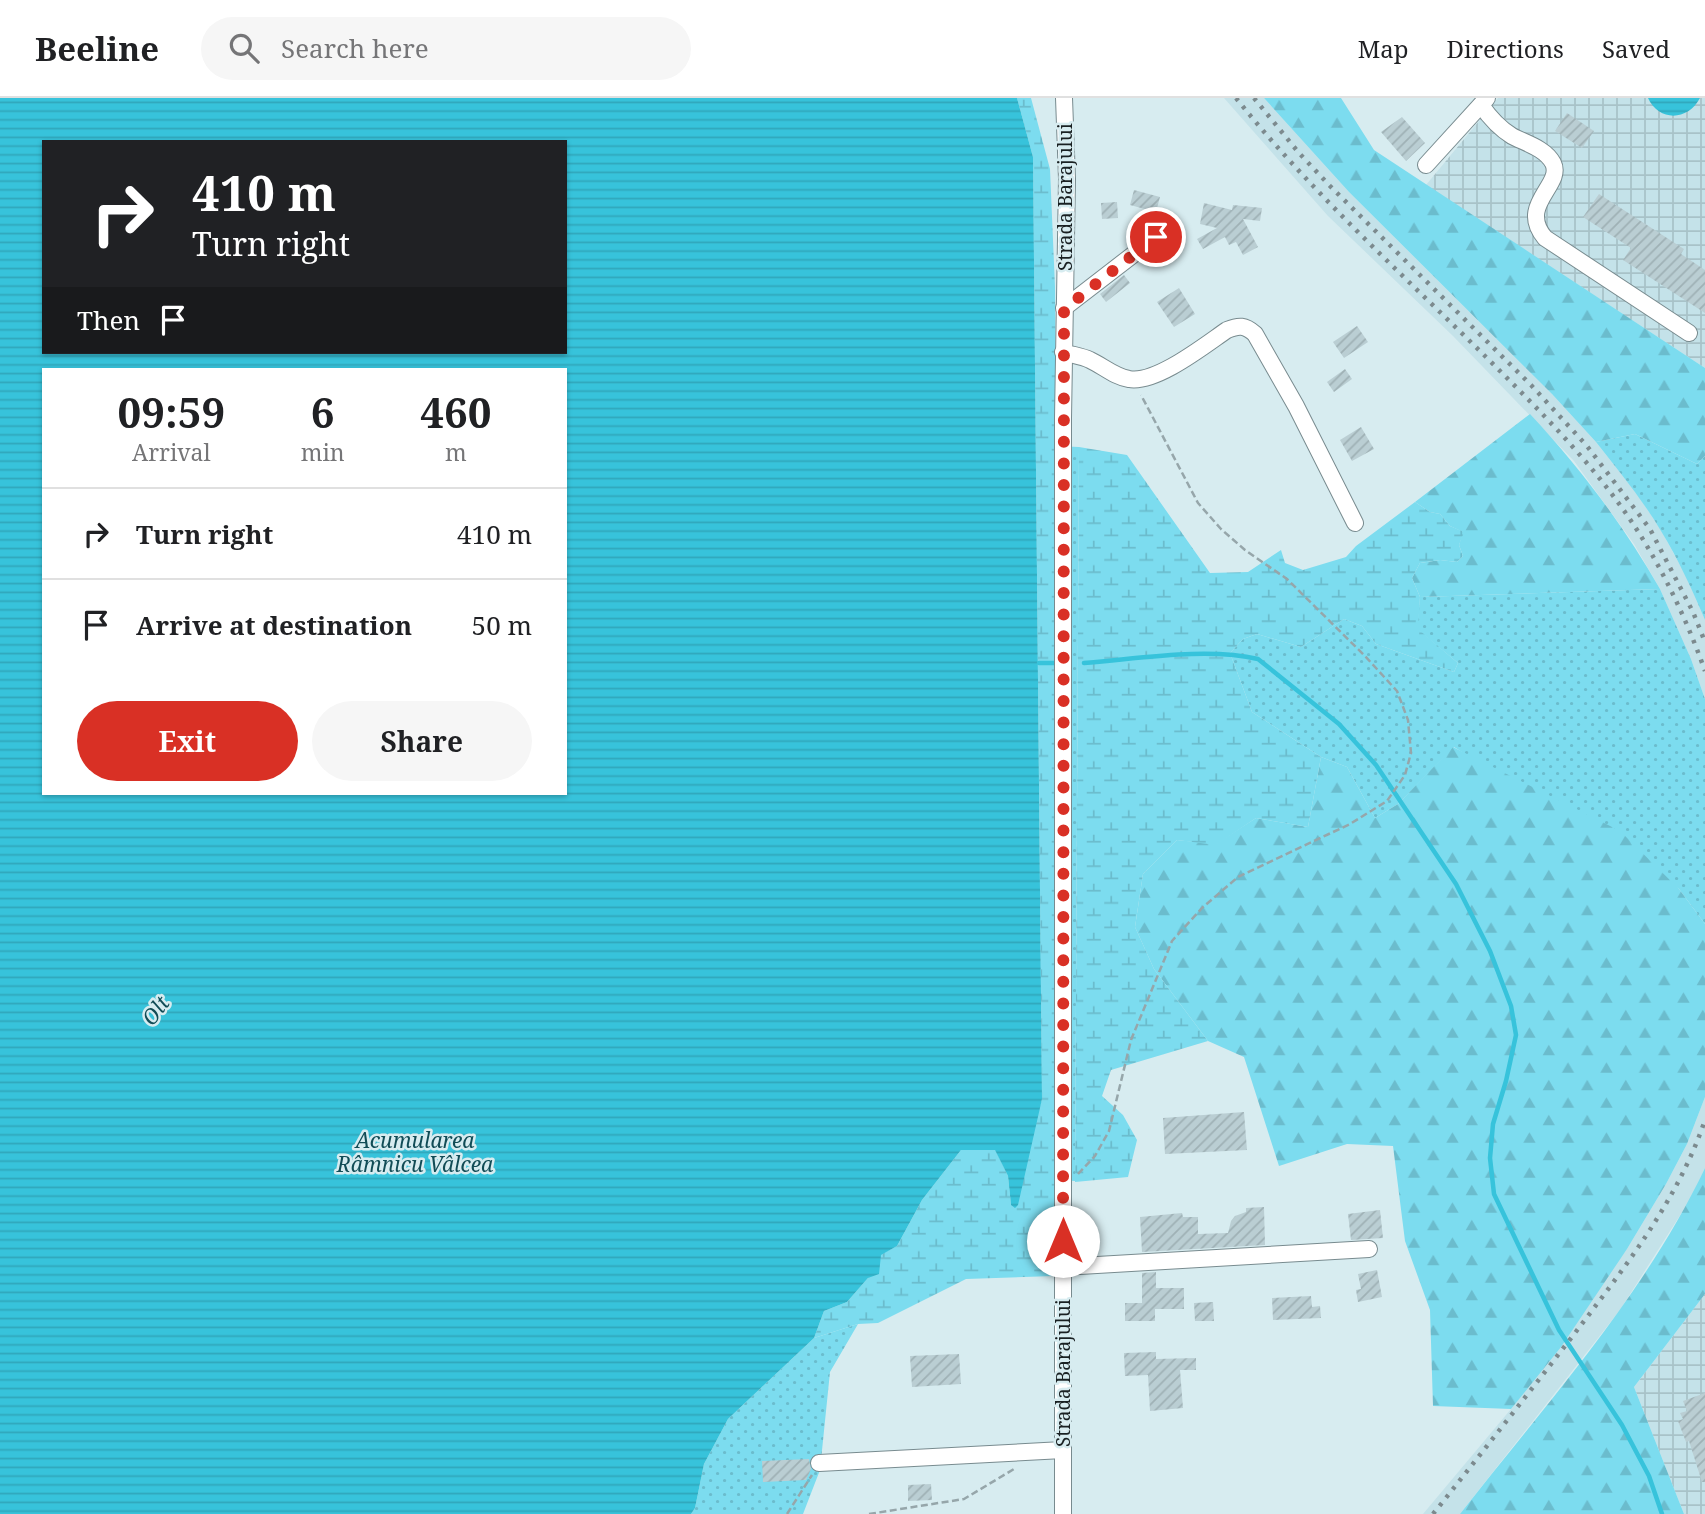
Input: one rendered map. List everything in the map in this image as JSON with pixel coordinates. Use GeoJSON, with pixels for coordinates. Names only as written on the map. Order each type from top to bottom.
{"type":"FeatureCollection","features":[{"type":"Feature","properties":{"kind":"street","name":"Strada Barajului"},"geometry":{"type":"LineString","coordinates":[[1063,1514],[1063,352],[1067,179],[1064,98]]}},
{"type":"Feature","properties":{"kind":"street"},"geometry":{"type":"LineString","coordinates":[[1426,165],[1484,102],[1491,119],[1502,129],[1542,151],[1553,162],[1553,174],[1536,211],[1535,220],[1538,230],[1545,238],[1689,333]]}},
{"type":"Feature","properties":{"kind":"street"},"geometry":{"type":"LineString","coordinates":[[1064,309],[1156,237],[1168,222]]}},
{"type":"Feature","properties":{"kind":"street"},"geometry":{"type":"LineString","coordinates":[[1063,352],[1090,360],[1128,379],[1147,377],[1170,367],[1227,330],[1236,326],[1248,327],[1255,334],[1296,406],[1355,523]]}},
{"type":"Feature","properties":{"kind":"street"},"geometry":{"type":"LineString","coordinates":[[1063,1267],[1369,1249]]}},
{"type":"Feature","properties":{"kind":"street"},"geometry":{"type":"LineString","coordinates":[[819,1463],[1063,1450]]}},
{"type":"Feature","properties":{"kind":"path"},"geometry":{"type":"LineString","coordinates":[[1063,1190],[1095,1156],[1110,1131],[1131,1040],[1172,941],[1202,908],[1238,877],[1350,824],[1387,802],[1405,775],[1411,753],[1408,720],[1397,691],[1287,579],[1245,550],[1213,521],[1198,503],[1146,402],[1128,379]]}},
{"type":"Feature","properties":{"kind":"path"},"geometry":{"type":"LineString","coordinates":[[788,1514],[819,1463]]}},
{"type":"Feature","properties":{"kind":"path"},"geometry":{"type":"LineString","coordinates":[[869,1514],[964,1499],[1020,1466]]}},
{"type":"Feature","properties":{"kind":"shaded area"},"geometry":{"type":"Polygon","coordinates":[[[1224,98],[1264,98],[1349,192],[1552,394],[1596,442],[1661,530],[1687,578],[1705,620],[1705,699],[1691,659],[1660,589],[1634,544],[1574,461],[1453,336],[1328,216],[1224,98]]]}},
{"type":"Feature","properties":{"kind":"shaded area"},"geometry":{"type":"Polygon","coordinates":[[[1498,98],[1705,98],[1705,368],[1426,185],[1498,98]]]}},
{"type":"Feature","properties":{"kind":"shaded area"},"geometry":{"type":"Polygon","coordinates":[[[1705,1097],[1705,1168],[1691,1198],[1620,1310],[1460,1514],[1423,1514],[1511,1409],[1627,1249],[1687,1144],[1705,1097]]]}},
{"type":"Feature","properties":{"kind":"shaded area"},"geometry":{"type":"Polygon","coordinates":[[[1705,1294],[1705,1514],[1684,1514],[1634,1387],[1705,1294]]]}},
{"type":"Feature","properties":{"kind":"green space"},"geometry":{"type":"Polygon","coordinates":[[[1017,98],[1031,98],[1050,169],[1055,287],[1057,524],[1054,700],[1054,1276],[966,1279],[878,1323],[858,1324],[814,1338],[824,1311],[847,1302],[868,1278],[880,1255],[897,1246],[922,1200],[961,1150],[995,1149],[1008,1176],[1011,1205],[1042,1099],[1033,157],[1017,98]]]}},
{"type":"Feature","properties":{"kind":"green space"},"geometry":{"type":"Polygon","coordinates":[[[1264,98],[1341,98],[1374,150],[1705,368],[1705,456],[1697,464],[1635,434],[1596,442],[1552,394],[1349,192],[1264,98]]]}},
{"type":"Feature","properties":{"kind":"green space"},"geometry":{"type":"Polygon","coordinates":[[[1530,414],[1600,497],[1660,589],[1420,597],[1412,578],[1420,563],[1440,560],[1457,562],[1463,556],[1459,545],[1463,532],[1450,526],[1440,514],[1430,512],[1415,502],[1530,414]]]}},
{"type":"Feature","properties":{"kind":"green space"},"geometry":{"type":"Polygon","coordinates":[[[1635,434],[1697,464],[1705,456],[1705,620],[1661,531],[1596,442],[1635,434]]]}},
{"type":"Feature","properties":{"kind":"green space"},"geometry":{"type":"Polygon","coordinates":[[[1056,446],[1079,447],[1075,1181],[1055,1180],[1056,446]]]}},
{"type":"Feature","properties":{"kind":"green space"},"geometry":{"type":"Polygon","coordinates":[[[1079,447],[1127,455],[1210,573],[1248,572],[1281,550],[1285,563],[1303,570],[1346,557],[1356,546],[1415,502],[1430,512],[1440,514],[1450,526],[1464,532],[1459,545],[1463,556],[1457,562],[1440,560],[1420,563],[1412,578],[1420,597],[1418,629],[1458,663],[1454,672],[1376,644],[1362,626],[1344,619],[1301,647],[1257,634],[1243,639],[1230,653],[1252,712],[1321,757],[1308,827],[1256,818],[1216,845],[1177,840],[1143,874],[1135,927],[1154,969],[1208,1041],[1111,1070],[1102,1096],[1123,1115],[1137,1140],[1128,1177],[1075,1182],[1079,447]]]}},
{"type":"Feature","properties":{"kind":"green space"},"geometry":{"type":"Polygon","coordinates":[[[1660,589],[1691,659],[1705,699],[1705,924],[1679,889],[1454,747],[1398,804],[1375,818],[1347,767],[1321,757],[1252,712],[1230,653],[1243,639],[1257,634],[1301,647],[1344,619],[1362,626],[1376,644],[1454,672],[1458,663],[1417,629],[1420,597],[1660,589]]]}},
{"type":"Feature","properties":{"kind":"green space"},"geometry":{"type":"Polygon","coordinates":[[[1453,747],[1620,831],[1679,889],[1705,924],[1705,1097],[1687,1144],[1627,1249],[1561,1347],[1511,1409],[1433,1406],[1430,1310],[1405,1241],[1393,1146],[1347,1144],[1279,1166],[1244,1057],[1208,1041],[1154,969],[1135,927],[1143,874],[1177,840],[1216,844],[1256,818],[1308,827],[1321,757],[1347,767],[1375,818],[1398,804],[1453,747]]]}},
{"type":"Feature","properties":{"kind":"green space"},"geometry":{"type":"Polygon","coordinates":[[[1705,1168],[1705,1294],[1634,1387],[1684,1514],[1460,1514],[1623,1305],[1653,1261],[1705,1168]]]}},
{"type":"Feature","properties":{"kind":"green space"},"geometry":{"type":"Polygon","coordinates":[[[858,1324],[830,1372],[820,1470],[803,1514],[691,1514],[695,1508],[704,1464],[728,1419],[814,1338],[858,1324]]]}},
{"type":"Feature","properties":{"kind":"water","name":"Acumularea Râmnicu Vâlcea"},"geometry":{"type":"Polygon","coordinates":[[[0,98],[1017,98],[1033,157],[1042,1099],[1018,1205],[1015,1208],[1011,1205],[1008,1176],[995,1150],[961,1150],[922,1200],[897,1246],[881,1255],[879,1274],[868,1278],[847,1302],[824,1311],[814,1338],[728,1419],[704,1464],[695,1508],[691,1514],[0,1514],[0,98]]]}},
{"type":"Feature","properties":{"kind":"water"},"geometry":{"type":"Polygon","coordinates":[[[1648,98],[1700,98],[1688,111],[1674,116],[1659,111],[1648,98]]]}},
{"type":"Feature","properties":{"kind":"building"},"geometry":{"type":"Polygon","coordinates":[[[1567,113],[1594,131],[1582,148],[1555,131],[1567,113]]]}},
{"type":"Feature","properties":{"kind":"building"},"geometry":{"type":"Polygon","coordinates":[[[1402,117],[1425,143],[1406,161],[1381,132],[1402,117]]]}},
{"type":"Feature","properties":{"kind":"building"},"geometry":{"type":"Polygon","coordinates":[[[1134,190],[1160,197],[1156,212],[1130,205],[1134,190]]]}},
{"type":"Feature","properties":{"kind":"building"},"geometry":{"type":"Polygon","coordinates":[[[1599,194],[1684,249],[1681,254],[1705,270],[1705,313],[1623,260],[1631,248],[1583,217],[1599,194]]]}},
{"type":"Feature","properties":{"kind":"building"},"geometry":{"type":"Polygon","coordinates":[[[1117,202],[1118,218],[1102,219],[1101,203],[1117,202]]]}},
{"type":"Feature","properties":{"kind":"building"},"geometry":{"type":"Polygon","coordinates":[[[1204,203],[1232,210],[1233,205],[1262,208],[1260,221],[1243,219],[1258,247],[1243,255],[1236,242],[1229,245],[1225,237],[1203,249],[1197,239],[1217,228],[1200,224],[1204,203]]]}},
{"type":"Feature","properties":{"kind":"building"},"geometry":{"type":"Polygon","coordinates":[[[1124,275],[1130,283],[1106,302],[1100,294],[1124,275]]]}},
{"type":"Feature","properties":{"kind":"building"},"geometry":{"type":"Polygon","coordinates":[[[1179,288],[1195,314],[1174,327],[1157,302],[1179,288]]]}},
{"type":"Feature","properties":{"kind":"building"},"geometry":{"type":"Polygon","coordinates":[[[1357,326],[1368,342],[1344,358],[1333,342],[1357,326]]]}},
{"type":"Feature","properties":{"kind":"building"},"geometry":{"type":"Polygon","coordinates":[[[1345,369],[1352,379],[1334,392],[1327,382],[1345,369]]]}},
{"type":"Feature","properties":{"kind":"building"},"geometry":{"type":"Polygon","coordinates":[[[1361,427],[1374,449],[1352,461],[1340,440],[1361,427]]]}},
{"type":"Feature","properties":{"kind":"building"},"geometry":{"type":"Polygon","coordinates":[[[1244,1112],[1247,1150],[1165,1154],[1163,1118],[1244,1112]]]}},
{"type":"Feature","properties":{"kind":"building"},"geometry":{"type":"Polygon","coordinates":[[[1264,1207],[1265,1245],[1142,1252],[1140,1217],[1182,1213],[1183,1217],[1198,1217],[1198,1234],[1228,1233],[1231,1221],[1235,1216],[1246,1212],[1246,1208],[1264,1207]]]}},
{"type":"Feature","properties":{"kind":"building"},"geometry":{"type":"Polygon","coordinates":[[[1380,1210],[1383,1238],[1351,1240],[1348,1214],[1380,1210]]]}},
{"type":"Feature","properties":{"kind":"building"},"geometry":{"type":"Polygon","coordinates":[[[1377,1270],[1382,1297],[1358,1302],[1356,1290],[1361,1289],[1358,1274],[1377,1270]]]}},
{"type":"Feature","properties":{"kind":"building"},"geometry":{"type":"Polygon","coordinates":[[[1156,1272],[1156,1288],[1184,1288],[1184,1309],[1155,1309],[1155,1321],[1125,1321],[1125,1303],[1142,1303],[1142,1273],[1156,1272]]]}},
{"type":"Feature","properties":{"kind":"building"},"geometry":{"type":"Polygon","coordinates":[[[1311,1296],[1312,1307],[1320,1306],[1321,1318],[1273,1320],[1272,1298],[1311,1296]]]}},
{"type":"Feature","properties":{"kind":"building"},"geometry":{"type":"Polygon","coordinates":[[[1213,1302],[1214,1321],[1195,1321],[1194,1303],[1213,1302]]]}},
{"type":"Feature","properties":{"kind":"building"},"geometry":{"type":"Polygon","coordinates":[[[1156,1352],[1156,1359],[1196,1358],[1196,1370],[1180,1370],[1183,1408],[1150,1411],[1148,1375],[1125,1376],[1124,1353],[1156,1352]]]}},
{"type":"Feature","properties":{"kind":"building"},"geometry":{"type":"Polygon","coordinates":[[[959,1354],[961,1384],[912,1387],[910,1356],[959,1354]]]}},
{"type":"Feature","properties":{"kind":"building"},"geometry":{"type":"Polygon","coordinates":[[[1705,1393],[1705,1482],[1702,1482],[1689,1441],[1686,1442],[1678,1421],[1683,1419],[1680,1413],[1687,1411],[1683,1401],[1705,1393]]]}},
{"type":"Feature","properties":{"kind":"building"},"geometry":{"type":"Polygon","coordinates":[[[809,1459],[811,1469],[806,1480],[763,1482],[762,1461],[809,1459]]]}},
{"type":"Feature","properties":{"kind":"building"},"geometry":{"type":"Polygon","coordinates":[[[931,1484],[932,1500],[908,1501],[908,1485],[931,1484]]]}},
{"type":"Feature","properties":{"kind":"waterway"},"geometry":{"type":"LineString","coordinates":[[1084,663],[1194,654],[1258,659],[1339,724],[1376,765],[1456,884],[1490,951],[1511,1006],[1516,1035],[1493,1124],[1490,1158],[1494,1194],[1559,1330],[1622,1425],[1649,1476],[1662,1514]]}},
{"type":"Feature","properties":{"kind":"waterway"},"geometry":{"type":"LineString","coordinates":[[1039,663],[1057,663]]}},
{"type":"Feature","properties":{"kind":"railway"},"geometry":{"type":"LineString","coordinates":[[1236,98],[1326,199],[1548,419],[1587,463],[1623,509],[1649,549],[1676,600],[1705,671]]}},
{"type":"Feature","properties":{"kind":"railway"},"geometry":{"type":"LineString","coordinates":[[1254,98],[1330,186],[1531,385],[1587,446],[1650,529],[1693,612],[1705,642]]}},
{"type":"Feature","properties":{"kind":"railway"},"geometry":{"type":"LineString","coordinates":[[1433,1514],[1594,1308],[1649,1232],[1680,1178],[1705,1120]]}},
{"type":"Feature","properties":{"kind":"route"},"geometry":{"type":"LineString","coordinates":[[1063,1241],[1064,309],[1156,237]]}},
{"type":"Feature","properties":{"kind":"water label","name":"Olt"},"geometry":{"type":"Point","coordinates":[156,1011]}}]}
